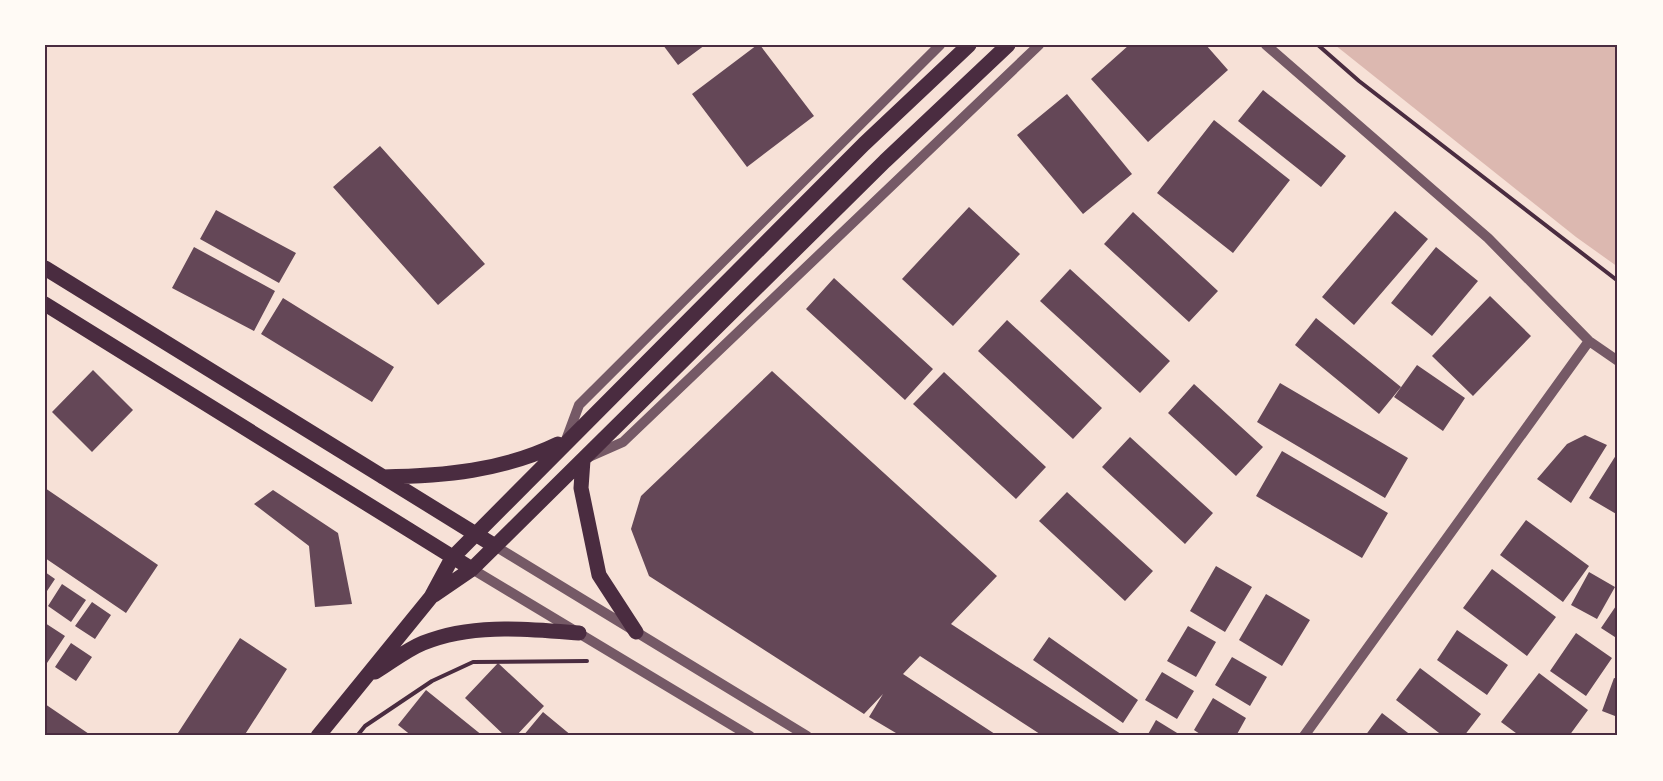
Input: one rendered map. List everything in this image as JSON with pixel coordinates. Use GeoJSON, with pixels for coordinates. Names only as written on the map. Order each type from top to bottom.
{"type":"FeatureCollection","features":[{"type":"Feature","properties":{"kind":"main road"},"geometry":{"type":"LineString","coordinates":[[318,736],[431,597],[452,558],[566,440],[864,144],[969,45]]}},
{"type":"Feature","properties":{"kind":"main road"},"geometry":{"type":"LineString","coordinates":[[431,597],[472,569],[885,161],[1008,45]]}},
{"type":"Feature","properties":{"kind":"main road"},"geometry":{"type":"LineString","coordinates":[[45,268],[495,546]]}},
{"type":"Feature","properties":{"kind":"main road"},"geometry":{"type":"LineString","coordinates":[[45,304],[472,569]]}},
{"type":"Feature","properties":{"kind":"main road"},"geometry":{"type":"LineString","coordinates":[[382,477],[437,476],[473,472],[537,454],[566,440]]}},
{"type":"Feature","properties":{"kind":"main road"},"geometry":{"type":"LineString","coordinates":[[584,460],[581,488],[599,575],[636,632]]}},
{"type":"Feature","properties":{"kind":"main road"},"geometry":{"type":"LineString","coordinates":[[365,679],[421,644],[460,632],[522,628],[579,633]]}},
{"type":"Feature","properties":{"kind":"street"},"geometry":{"type":"LineString","coordinates":[[566,440],[579,405],[940,45]]}},
{"type":"Feature","properties":{"kind":"street"},"geometry":{"type":"LineString","coordinates":[[584,460],[623,442],[1039,45]]}},
{"type":"Feature","properties":{"kind":"street"},"geometry":{"type":"LineString","coordinates":[[1266,45],[1488,238],[1589,341],[1618,361]]}},
{"type":"Feature","properties":{"kind":"street"},"geometry":{"type":"LineString","coordinates":[[1304,736],[1589,341]]}},
{"type":"Feature","properties":{"kind":"street"},"geometry":{"type":"LineString","coordinates":[[495,546],[807,736]]}},
{"type":"Feature","properties":{"kind":"street"},"geometry":{"type":"LineString","coordinates":[[472,569],[750,736]]}},
{"type":"Feature","properties":{"kind":"path"},"geometry":{"type":"LineString","coordinates":[[1318,45],[1359,81],[1618,280]]}},
{"type":"Feature","properties":{"kind":"path"},"geometry":{"type":"LineString","coordinates":[[357,736],[365,726],[432,681],[473,662],[587,661],[597,666]]}},
{"type":"Feature","properties":{"kind":"shaded area"},"geometry":{"type":"Polygon","coordinates":[[[1335,45],[1618,45],[1618,267],[1576,237],[1335,45]]]}},
{"type":"Feature","properties":{"kind":"building"},"geometry":{"type":"Polygon","coordinates":[[[663,45],[705,45],[678,65],[663,45]]]}},
{"type":"Feature","properties":{"kind":"building"},"geometry":{"type":"Polygon","coordinates":[[[760,45],[814,116],[747,167],[692,94],[760,45]]]}},
{"type":"Feature","properties":{"kind":"building"},"geometry":{"type":"Polygon","coordinates":[[[1129,45],[1206,45],[1228,70],[1148,142],[1091,79],[1129,45]]]}},
{"type":"Feature","properties":{"kind":"building"},"geometry":{"type":"Polygon","coordinates":[[[1263,90],[1346,156],[1321,187],[1238,121],[1263,90]]]}},
{"type":"Feature","properties":{"kind":"building"},"geometry":{"type":"Polygon","coordinates":[[[1067,94],[1132,174],[1083,214],[1017,135],[1067,94]]]}},
{"type":"Feature","properties":{"kind":"building"},"geometry":{"type":"Polygon","coordinates":[[[1214,120],[1290,180],[1233,253],[1157,193],[1214,120]]]}},
{"type":"Feature","properties":{"kind":"building"},"geometry":{"type":"Polygon","coordinates":[[[380,146],[485,264],[438,305],[333,187],[380,146]]]}},
{"type":"Feature","properties":{"kind":"building"},"geometry":{"type":"Polygon","coordinates":[[[969,207],[1020,254],[953,326],[902,279],[969,207]]]}},
{"type":"Feature","properties":{"kind":"building"},"geometry":{"type":"Polygon","coordinates":[[[216,210],[296,253],[279,283],[200,239],[216,210]]]}},
{"type":"Feature","properties":{"kind":"building"},"geometry":{"type":"Polygon","coordinates":[[[1395,211],[1428,239],[1354,325],[1322,297],[1395,211]]]}},
{"type":"Feature","properties":{"kind":"building"},"geometry":{"type":"Polygon","coordinates":[[[1133,212],[1218,291],[1189,322],[1104,244],[1133,212]]]}},
{"type":"Feature","properties":{"kind":"building"},"geometry":{"type":"Polygon","coordinates":[[[194,247],[275,291],[254,331],[172,288],[194,247]]]}},
{"type":"Feature","properties":{"kind":"building"},"geometry":{"type":"Polygon","coordinates":[[[1436,247],[1478,281],[1432,336],[1391,303],[1436,247]]]}},
{"type":"Feature","properties":{"kind":"building"},"geometry":{"type":"Polygon","coordinates":[[[1070,269],[1170,361],[1140,393],[1040,301],[1070,269]]]}},
{"type":"Feature","properties":{"kind":"building"},"geometry":{"type":"Polygon","coordinates":[[[834,278],[933,369],[905,400],[806,309],[834,278]]]}},
{"type":"Feature","properties":{"kind":"building"},"geometry":{"type":"Polygon","coordinates":[[[1490,296],[1531,336],[1473,396],[1432,356],[1490,296]]]}},
{"type":"Feature","properties":{"kind":"building"},"geometry":{"type":"Polygon","coordinates":[[[283,298],[394,367],[372,402],[261,334],[283,298]]]}},
{"type":"Feature","properties":{"kind":"building"},"geometry":{"type":"Polygon","coordinates":[[[1316,318],[1401,387],[1379,414],[1295,345],[1316,318]]]}},
{"type":"Feature","properties":{"kind":"building"},"geometry":{"type":"Polygon","coordinates":[[[1007,320],[1102,408],[1073,439],[978,351],[1007,320]]]}},
{"type":"Feature","properties":{"kind":"building"},"geometry":{"type":"Polygon","coordinates":[[[1417,365],[1465,398],[1443,431],[1394,397],[1417,365]]]}},
{"type":"Feature","properties":{"kind":"building"},"geometry":{"type":"Polygon","coordinates":[[[93,370],[133,410],[92,452],[52,412],[93,370]]]}},
{"type":"Feature","properties":{"kind":"building"},"geometry":{"type":"Polygon","coordinates":[[[772,371],[997,576],[951,624],[1124,736],[1043,736],[920,656],[903,674],[998,736],[901,736],[869,717],[883,694],[864,714],[649,576],[631,529],[641,496],[772,371]]]}},
{"type":"Feature","properties":{"kind":"building"},"geometry":{"type":"Polygon","coordinates":[[[944,372],[1046,467],[1016,499],[913,404],[944,372]]]}},
{"type":"Feature","properties":{"kind":"building"},"geometry":{"type":"Polygon","coordinates":[[[1280,383],[1408,458],[1385,498],[1257,422],[1280,383]]]}},
{"type":"Feature","properties":{"kind":"building"},"geometry":{"type":"Polygon","coordinates":[[[1194,384],[1263,447],[1236,476],[1168,413],[1194,384]]]}},
{"type":"Feature","properties":{"kind":"building"},"geometry":{"type":"Polygon","coordinates":[[[1585,435],[1607,445],[1571,503],[1537,479],[1567,444],[1585,435]]]}},
{"type":"Feature","properties":{"kind":"building"},"geometry":{"type":"Polygon","coordinates":[[[1130,437],[1213,513],[1185,544],[1102,467],[1130,437]]]}},
{"type":"Feature","properties":{"kind":"building"},"geometry":{"type":"Polygon","coordinates":[[[1282,451],[1388,513],[1362,558],[1256,496],[1282,451]]]}},
{"type":"Feature","properties":{"kind":"building"},"geometry":{"type":"Polygon","coordinates":[[[1618,452],[1618,515],[1589,498],[1618,452]]]}},
{"type":"Feature","properties":{"kind":"building"},"geometry":{"type":"Polygon","coordinates":[[[45,488],[158,565],[126,613],[45,558],[45,488]]]}},
{"type":"Feature","properties":{"kind":"building"},"geometry":{"type":"Polygon","coordinates":[[[273,490],[338,533],[352,604],[315,607],[309,546],[254,504],[273,490]]]}},
{"type":"Feature","properties":{"kind":"building"},"geometry":{"type":"Polygon","coordinates":[[[1067,492],[1153,571],[1125,601],[1039,521],[1067,492]]]}},
{"type":"Feature","properties":{"kind":"building"},"geometry":{"type":"Polygon","coordinates":[[[1526,520],[1589,566],[1563,602],[1500,555],[1526,520]]]}},
{"type":"Feature","properties":{"kind":"building"},"geometry":{"type":"Polygon","coordinates":[[[1216,566],[1252,587],[1225,632],[1190,611],[1216,566]]]}},
{"type":"Feature","properties":{"kind":"building"},"geometry":{"type":"Polygon","coordinates":[[[1492,569],[1556,617],[1527,656],[1463,608],[1492,569]]]}},
{"type":"Feature","properties":{"kind":"building"},"geometry":{"type":"Polygon","coordinates":[[[45,572],[55,579],[45,594],[45,572]]]}},
{"type":"Feature","properties":{"kind":"building"},"geometry":{"type":"Polygon","coordinates":[[[1589,572],[1615,587],[1597,619],[1571,605],[1589,572]]]}},
{"type":"Feature","properties":{"kind":"building"},"geometry":{"type":"Polygon","coordinates":[[[62,584],[86,600],[71,622],[48,606],[62,584]]]}},
{"type":"Feature","properties":{"kind":"building"},"geometry":{"type":"Polygon","coordinates":[[[1266,594],[1310,620],[1282,666],[1239,640],[1266,594]]]}},
{"type":"Feature","properties":{"kind":"building"},"geometry":{"type":"Polygon","coordinates":[[[92,602],[111,615],[95,639],[75,626],[92,602]]]}},
{"type":"Feature","properties":{"kind":"building"},"geometry":{"type":"Polygon","coordinates":[[[1618,603],[1618,639],[1601,628],[1618,603]]]}},
{"type":"Feature","properties":{"kind":"building"},"geometry":{"type":"Polygon","coordinates":[[[45,623],[65,636],[47,663],[45,662],[45,623]]]}},
{"type":"Feature","properties":{"kind":"building"},"geometry":{"type":"Polygon","coordinates":[[[1188,626],[1216,642],[1196,677],[1167,661],[1188,626]]]}},
{"type":"Feature","properties":{"kind":"building"},"geometry":{"type":"Polygon","coordinates":[[[1457,630],[1508,665],[1487,695],[1437,660],[1457,630]]]}},
{"type":"Feature","properties":{"kind":"building"},"geometry":{"type":"Polygon","coordinates":[[[1576,633],[1612,658],[1586,696],[1550,671],[1576,633]]]}},
{"type":"Feature","properties":{"kind":"building"},"geometry":{"type":"Polygon","coordinates":[[[1049,637],[1138,700],[1123,723],[1033,660],[1049,637]]]}},
{"type":"Feature","properties":{"kind":"building"},"geometry":{"type":"Polygon","coordinates":[[[240,638],[287,669],[244,736],[176,736],[240,638]]]}},
{"type":"Feature","properties":{"kind":"building"},"geometry":{"type":"Polygon","coordinates":[[[71,643],[92,657],[76,681],[55,667],[71,643]]]}},
{"type":"Feature","properties":{"kind":"building"},"geometry":{"type":"Polygon","coordinates":[[[1232,657],[1267,677],[1250,706],[1215,685],[1232,657]]]}},
{"type":"Feature","properties":{"kind":"building"},"geometry":{"type":"Polygon","coordinates":[[[498,663],[544,706],[516,736],[505,736],[465,698],[498,663]]]}},
{"type":"Feature","properties":{"kind":"building"},"geometry":{"type":"Polygon","coordinates":[[[1420,668],[1481,714],[1464,736],[1443,736],[1396,700],[1420,668]]]}},
{"type":"Feature","properties":{"kind":"building"},"geometry":{"type":"Polygon","coordinates":[[[1162,672],[1194,691],[1177,719],[1145,700],[1162,672]]]}},
{"type":"Feature","properties":{"kind":"building"},"geometry":{"type":"Polygon","coordinates":[[[1539,673],[1588,710],[1569,736],[1520,736],[1501,722],[1539,673]]]}},
{"type":"Feature","properties":{"kind":"building"},"geometry":{"type":"Polygon","coordinates":[[[1614,678],[1618,679],[1618,707],[1615,716],[1602,711],[1614,678]]]}},
{"type":"Feature","properties":{"kind":"building"},"geometry":{"type":"Polygon","coordinates":[[[426,690],[483,736],[412,736],[398,725],[426,690]]]}},
{"type":"Feature","properties":{"kind":"building"},"geometry":{"type":"Polygon","coordinates":[[[1213,698],[1246,718],[1236,736],[1203,736],[1194,730],[1213,698]]]}},
{"type":"Feature","properties":{"kind":"building"},"geometry":{"type":"Polygon","coordinates":[[[45,704],[92,736],[45,736],[45,704]]]}},
{"type":"Feature","properties":{"kind":"building"},"geometry":{"type":"Polygon","coordinates":[[[543,712],[572,736],[523,736],[543,712]]]}},
{"type":"Feature","properties":{"kind":"building"},"geometry":{"type":"Polygon","coordinates":[[[1382,713],[1412,736],[1365,736],[1382,713]]]}},
{"type":"Feature","properties":{"kind":"building"},"geometry":{"type":"Polygon","coordinates":[[[1156,720],[1182,736],[1147,736],[1156,720]]]}}]}
